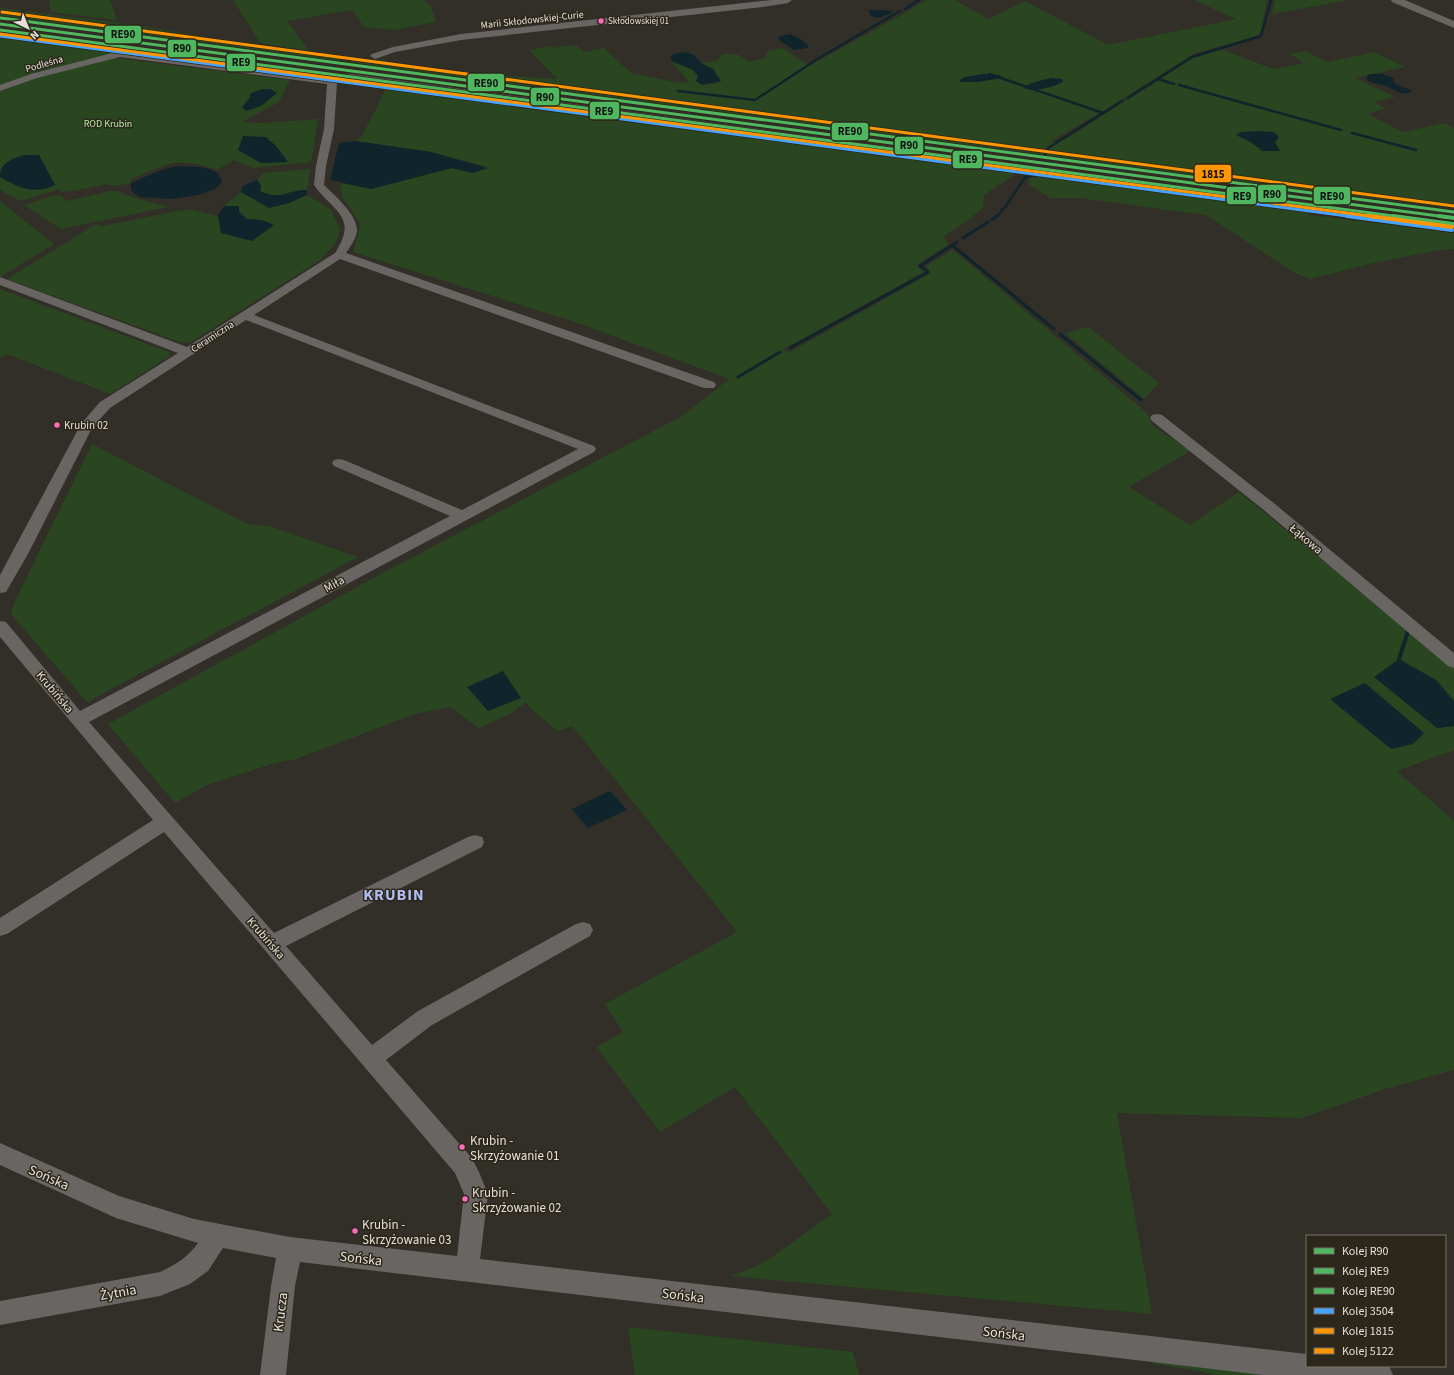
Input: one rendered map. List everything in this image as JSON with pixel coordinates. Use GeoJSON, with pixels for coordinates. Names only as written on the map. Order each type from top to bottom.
{"type":"FeatureCollection","features":[{"type":"Feature","properties":{"kind":"main road"},"geometry":{"type":"LineString","coordinates":[[1396,0],[1454,25]]}},
{"type":"Feature","properties":{"kind":"street","name":"Marii Skłodowskiej-Curie"},"geometry":{"type":"LineString","coordinates":[[375,56],[393,50],[461,37],[703,11],[788,0]]}},
{"type":"Feature","properties":{"kind":"street"},"geometry":{"type":"LineString","coordinates":[[694,4],[703,11]]}},
{"type":"Feature","properties":{"kind":"street","name":"Podleśna"},"geometry":{"type":"LineString","coordinates":[[0,88],[34,76],[120,54],[332,82]]}},
{"type":"Feature","properties":{"kind":"street"},"geometry":{"type":"LineString","coordinates":[[332,82],[338,77],[351,77],[1454,226]]}},
{"type":"Feature","properties":{"kind":"street","name":"Ceramiczna"},"geometry":{"type":"LineString","coordinates":[[0,588],[20,554],[86,427],[104,405],[339,255],[348,239],[351,228],[347,217],[319,185],[321,166],[330,129],[332,82]]}},
{"type":"Feature","properties":{"kind":"street"},"geometry":{"type":"LineString","coordinates":[[339,255],[709,385]]}},
{"type":"Feature","properties":{"kind":"street"},"geometry":{"type":"LineString","coordinates":[[0,281],[188,352]]}},
{"type":"Feature","properties":{"kind":"street","name":"Miła"},"geometry":{"type":"LineString","coordinates":[[78,720],[589,449],[244,315]]}},
{"type":"Feature","properties":{"kind":"street","name":"Łąkowa"},"geometry":{"type":"LineString","coordinates":[[1157,418],[1246,488],[1454,662]]}},
{"type":"Feature","properties":{"kind":"street"},"geometry":{"type":"LineString","coordinates":[[339,464],[462,516]]}},
{"type":"Feature","properties":{"kind":"street","name":"Krubińska"},"geometry":{"type":"LineString","coordinates":[[0,626],[78,720],[463,1165],[476,1194],[466,1270]]}},
{"type":"Feature","properties":{"kind":"street"},"geometry":{"type":"LineString","coordinates":[[0,928],[166,821]]}},
{"type":"Feature","properties":{"kind":"street"},"geometry":{"type":"LineString","coordinates":[[271,944],[475,842]]}},
{"type":"Feature","properties":{"kind":"street"},"geometry":{"type":"LineString","coordinates":[[370,1058],[425,1018],[583,930]]}},
{"type":"Feature","properties":{"kind":"street","name":"Sońska"},"geometry":{"type":"LineString","coordinates":[[0,1154],[116,1207],[194,1231],[290,1250],[1158,1351],[1292,1370],[1380,1375]]}},
{"type":"Feature","properties":{"kind":"street","name":"Żytnia"},"geometry":{"type":"LineString","coordinates":[[0,1313],[160,1284],[181,1275],[199,1262],[218,1235]]}},
{"type":"Feature","properties":{"kind":"street","name":"Krucza"},"geometry":{"type":"LineString","coordinates":[[273,1375],[283,1286],[290,1250]]}},
{"type":"Feature","properties":{"kind":"green space"},"geometry":{"type":"Polygon","coordinates":[[[49,0],[110,0],[117,20],[51,12],[49,0]]]}},
{"type":"Feature","properties":{"kind":"green space"},"geometry":{"type":"Polygon","coordinates":[[[233,0],[424,0],[431,6],[436,22],[394,30],[364,27],[352,10],[287,21],[309,51],[260,43],[233,0]]]}},
{"type":"Feature","properties":{"kind":"green space"},"geometry":{"type":"Polygon","coordinates":[[[926,0],[955,0],[988,19],[1025,1],[1108,45],[1236,19],[1194,0],[1267,0],[1261,30],[1257,36],[1195,53],[1103,111],[1051,141],[1054,142],[1064,140],[1196,56],[1221,49],[1273,69],[1304,63],[1290,54],[1305,51],[1328,62],[1374,52],[1405,67],[1355,78],[1395,97],[1374,102],[1385,108],[1368,114],[1403,132],[1445,123],[1454,128],[1454,208],[1308,191],[546,92],[0,17],[0,8],[120,23],[312,54],[341,56],[342,58],[338,61],[348,62],[353,60],[369,61],[384,59],[387,62],[478,74],[557,79],[529,50],[552,46],[554,48],[576,45],[584,52],[604,48],[631,73],[680,83],[689,82],[671,61],[693,70],[698,76],[714,84],[721,81],[713,69],[701,63],[716,61],[723,54],[739,55],[749,62],[765,58],[768,51],[783,48],[809,66],[926,0]],[[1043,79],[1023,87],[1029,90],[1056,85],[1043,79]]]}},
{"type":"Feature","properties":{"kind":"green space"},"geometry":{"type":"Polygon","coordinates":[[[1275,0],[1350,0],[1272,14],[1275,0]]]}},
{"type":"Feature","properties":{"kind":"green space"},"geometry":{"type":"Polygon","coordinates":[[[0,34],[104,47],[113,53],[0,88],[0,34]]]}},
{"type":"Feature","properties":{"kind":"green space","name":"ROD Krubin"},"geometry":{"type":"Polygon","coordinates":[[[115,58],[290,80],[279,102],[242,122],[264,123],[318,119],[311,162],[253,168],[234,160],[217,170],[192,163],[172,164],[163,166],[130,180],[131,183],[116,186],[106,184],[61,192],[60,189],[21,201],[0,189],[0,89],[34,77],[115,58]]]}},
{"type":"Feature","properties":{"kind":"green space"},"geometry":{"type":"Polygon","coordinates":[[[387,87],[1017,173],[984,195],[983,207],[970,219],[944,236],[948,245],[917,265],[924,272],[782,350],[790,352],[931,273],[926,266],[953,250],[1147,413],[1152,425],[1190,451],[1129,487],[1190,525],[1239,492],[1454,667],[1454,701],[1436,680],[1437,728],[1454,726],[1454,750],[1397,771],[1454,821],[1454,1070],[1385,1089],[1302,1118],[1117,1113],[1152,1314],[730,1276],[762,1264],[832,1214],[735,1087],[660,1132],[597,1047],[623,1032],[605,1004],[737,932],[572,726],[558,731],[534,712],[526,702],[510,714],[479,728],[450,707],[415,714],[296,759],[275,763],[207,785],[175,803],[108,724],[390,569],[684,415],[729,379],[578,323],[353,252],[360,227],[359,222],[342,196],[340,183],[371,189],[452,168],[473,173],[487,167],[431,152],[355,141],[362,136],[387,87]]]}},
{"type":"Feature","properties":{"kind":"green space"},"geometry":{"type":"Polygon","coordinates":[[[310,169],[307,190],[300,190],[279,195],[268,194],[260,191],[261,185],[257,180],[263,173],[310,169]]]}},
{"type":"Feature","properties":{"kind":"green space"},"geometry":{"type":"Polygon","coordinates":[[[1044,175],[1308,212],[1309,215],[1454,232],[1454,249],[1434,251],[1369,264],[1310,279],[1295,273],[1206,215],[1079,198],[1050,198],[1028,184],[1029,178],[1044,175]]]}},
{"type":"Feature","properties":{"kind":"green space"},"geometry":{"type":"Polygon","coordinates":[[[117,191],[141,200],[168,207],[61,229],[24,205],[52,196],[61,196],[66,201],[117,191]]]}},
{"type":"Feature","properties":{"kind":"green space"},"geometry":{"type":"Polygon","coordinates":[[[241,192],[269,208],[289,203],[307,195],[330,209],[340,229],[336,243],[320,260],[191,342],[182,343],[7,279],[96,224],[102,226],[188,209],[218,216],[221,233],[262,220],[247,219],[239,212],[239,206],[224,206],[241,192]]]}},
{"type":"Feature","properties":{"kind":"green space"},"geometry":{"type":"Polygon","coordinates":[[[0,201],[54,244],[0,277],[0,201]]]}},
{"type":"Feature","properties":{"kind":"green space"},"geometry":{"type":"Polygon","coordinates":[[[0,289],[169,352],[170,356],[110,394],[7,354],[0,358],[0,289]]]}},
{"type":"Feature","properties":{"kind":"green space"},"geometry":{"type":"Polygon","coordinates":[[[1088,327],[1159,383],[1144,399],[1065,333],[1088,327]]]}},
{"type":"Feature","properties":{"kind":"green space"},"geometry":{"type":"Polygon","coordinates":[[[92,444],[247,524],[269,526],[358,557],[87,702],[11,614],[15,601],[92,444]]]}},
{"type":"Feature","properties":{"kind":"green space"},"geometry":{"type":"Polygon","coordinates":[[[628,1327],[853,1352],[859,1375],[635,1375],[628,1327]]]}},
{"type":"Feature","properties":{"kind":"green space"},"geometry":{"type":"Polygon","coordinates":[[[1156,1360],[1268,1375],[1216,1375],[1153,1364],[1156,1360]]]}},
{"type":"Feature","properties":{"kind":"water"},"geometry":{"type":"Polygon","coordinates":[[[868,10],[893,11],[892,13],[879,18],[871,16],[868,10]]]}},
{"type":"Feature","properties":{"kind":"water"},"geometry":{"type":"Polygon","coordinates":[[[790,34],[799,38],[808,45],[808,48],[794,50],[779,40],[778,37],[790,34]]]}},
{"type":"Feature","properties":{"kind":"water"},"geometry":{"type":"Polygon","coordinates":[[[686,52],[694,55],[701,63],[713,69],[721,81],[702,85],[696,81],[698,76],[693,70],[671,61],[673,54],[686,52]]]}},
{"type":"Feature","properties":{"kind":"water"},"geometry":{"type":"Polygon","coordinates":[[[983,74],[1000,75],[1003,78],[977,82],[961,82],[960,80],[965,77],[983,74]]]}},
{"type":"Feature","properties":{"kind":"water"},"geometry":{"type":"Polygon","coordinates":[[[1370,74],[1383,74],[1394,78],[1393,81],[1395,83],[1412,92],[1401,93],[1386,86],[1370,82],[1366,77],[1370,74]]]}},
{"type":"Feature","properties":{"kind":"water"},"geometry":{"type":"Polygon","coordinates":[[[1052,78],[1062,79],[1063,82],[1054,86],[1037,89],[1027,89],[1023,87],[1035,82],[1052,78]]]}},
{"type":"Feature","properties":{"kind":"water"},"geometry":{"type":"Polygon","coordinates":[[[262,89],[270,89],[277,93],[261,106],[246,111],[242,107],[249,99],[251,93],[262,89]]]}},
{"type":"Feature","properties":{"kind":"water"},"geometry":{"type":"Polygon","coordinates":[[[1241,132],[1274,132],[1279,137],[1275,142],[1280,151],[1262,151],[1252,143],[1236,135],[1241,132]]]}},
{"type":"Feature","properties":{"kind":"water"},"geometry":{"type":"Polygon","coordinates":[[[243,136],[266,137],[277,147],[288,162],[261,163],[238,150],[243,136]]]}},
{"type":"Feature","properties":{"kind":"water"},"geometry":{"type":"Polygon","coordinates":[[[355,141],[431,152],[488,168],[473,173],[452,168],[371,189],[330,180],[339,143],[355,141]]]}},
{"type":"Feature","properties":{"kind":"water"},"geometry":{"type":"Polygon","coordinates":[[[24,155],[39,155],[55,185],[40,190],[33,190],[20,187],[0,177],[4,165],[11,160],[24,155]]]}},
{"type":"Feature","properties":{"kind":"water"},"geometry":{"type":"Polygon","coordinates":[[[177,166],[198,167],[213,170],[220,177],[222,182],[215,189],[198,195],[171,199],[139,197],[131,190],[131,183],[161,170],[177,166]]]}},
{"type":"Feature","properties":{"kind":"water"},"geometry":{"type":"Polygon","coordinates":[[[257,180],[261,185],[260,191],[267,194],[279,195],[300,190],[307,190],[307,195],[289,203],[269,208],[241,192],[243,186],[257,180]]]}},
{"type":"Feature","properties":{"kind":"water"},"geometry":{"type":"Polygon","coordinates":[[[224,206],[239,206],[239,212],[247,219],[262,220],[274,225],[252,241],[221,233],[218,216],[224,206]]]}},
{"type":"Feature","properties":{"kind":"water"},"geometry":{"type":"Polygon","coordinates":[[[1399,659],[1436,680],[1454,701],[1454,726],[1437,728],[1374,677],[1399,659]]]}},
{"type":"Feature","properties":{"kind":"water"},"geometry":{"type":"Polygon","coordinates":[[[503,671],[521,698],[488,711],[467,687],[503,671]]]}},
{"type":"Feature","properties":{"kind":"water"},"geometry":{"type":"Polygon","coordinates":[[[1365,683],[1424,733],[1413,744],[1391,749],[1330,699],[1365,683]]]}},
{"type":"Feature","properties":{"kind":"water"},"geometry":{"type":"Polygon","coordinates":[[[610,791],[627,810],[588,828],[572,809],[610,791]]]}},
{"type":"Feature","properties":{"kind":"waterway"},"geometry":{"type":"LineString","coordinates":[[905,9],[919,0]]}},
{"type":"Feature","properties":{"kind":"waterway"},"geometry":{"type":"LineString","coordinates":[[1128,98],[1192,57],[1261,36],[1271,0]]}},
{"type":"Feature","properties":{"kind":"waterway"},"geometry":{"type":"LineString","coordinates":[[678,91],[755,100],[819,58],[900,11]]}},
{"type":"Feature","properties":{"kind":"waterway"},"geometry":{"type":"LineString","coordinates":[[989,74],[1103,113]]}},
{"type":"Feature","properties":{"kind":"waterway"},"geometry":{"type":"LineString","coordinates":[[1158,79],[1174,84]]}},
{"type":"Feature","properties":{"kind":"waterway"},"geometry":{"type":"LineString","coordinates":[[1179,85],[1341,130]]}},
{"type":"Feature","properties":{"kind":"waterway"},"geometry":{"type":"LineString","coordinates":[[1044,156],[1048,148],[1122,101]]}},
{"type":"Feature","properties":{"kind":"waterway"},"geometry":{"type":"LineString","coordinates":[[1352,133],[1416,150]]}},
{"type":"Feature","properties":{"kind":"waterway"},"geometry":{"type":"LineString","coordinates":[[997,216],[1006,206],[1025,177],[1039,174]]}},
{"type":"Feature","properties":{"kind":"waterway"},"geometry":{"type":"LineString","coordinates":[[992,220],[997,216]]}},
{"type":"Feature","properties":{"kind":"waterway"},"geometry":{"type":"LineString","coordinates":[[963,238],[988,222]]}},
{"type":"Feature","properties":{"kind":"waterway"},"geometry":{"type":"LineString","coordinates":[[952,245],[957,242]]}},
{"type":"Feature","properties":{"kind":"waterway"},"geometry":{"type":"LineString","coordinates":[[790,348],[928,272],[920,266],[952,245]]}},
{"type":"Feature","properties":{"kind":"waterway"},"geometry":{"type":"LineString","coordinates":[[952,245],[1054,329]]}},
{"type":"Feature","properties":{"kind":"waterway"},"geometry":{"type":"LineString","coordinates":[[1060,334],[1141,400]]}},
{"type":"Feature","properties":{"kind":"waterway"},"geometry":{"type":"LineString","coordinates":[[738,377],[780,352]]}},
{"type":"Feature","properties":{"kind":"waterway"},"geometry":{"type":"LineString","coordinates":[[1399,659],[1409,628]]}},
{"type":"Feature","properties":{"kind":"rail line","name":"1815"},"geometry":{"type":"LineString","coordinates":[[2,12],[1454,206]]}},
{"type":"Feature","properties":{"kind":"rail line","name":"RE90"},"geometry":{"type":"LineString","coordinates":[[1,18],[1454,212]]}},
{"type":"Feature","properties":{"kind":"rail line","name":"R90"},"geometry":{"type":"LineString","coordinates":[[0,24],[1454,218]]}},
{"type":"Feature","properties":{"kind":"rail line","name":"RE9"},"geometry":{"type":"LineString","coordinates":[[0,30],[1453,224]]}},
{"type":"Feature","properties":{"kind":"rail line","name":"5122"},"geometry":{"type":"LineString","coordinates":[[0,34],[1452,227]]}},
{"type":"Feature","properties":{"kind":"rail line","name":"3504"},"geometry":{"type":"LineString","coordinates":[[0,36],[1452,230]]}},
{"type":"Feature","properties":{"kind":"place","name":"Skłodowskiej 01"},"geometry":{"type":"Point","coordinates":[601,21]}},
{"type":"Feature","properties":{"kind":"place","name":"Krubin 02"},"geometry":{"type":"Point","coordinates":[57,425]}},
{"type":"Feature","properties":{"kind":"place","name":"Krubin - Skrzyżowanie 01"},"geometry":{"type":"Point","coordinates":[462,1147]}},
{"type":"Feature","properties":{"kind":"place","name":"Krubin - Skrzyżowanie 02"},"geometry":{"type":"Point","coordinates":[465,1199]}},
{"type":"Feature","properties":{"kind":"place","name":"Krubin - Skrzyżowanie 03"},"geometry":{"type":"Point","coordinates":[355,1231]}},
{"type":"Feature","properties":{"kind":"district","name":"KRUBIN"},"geometry":{"type":"Point","coordinates":[394,894]}}]}
